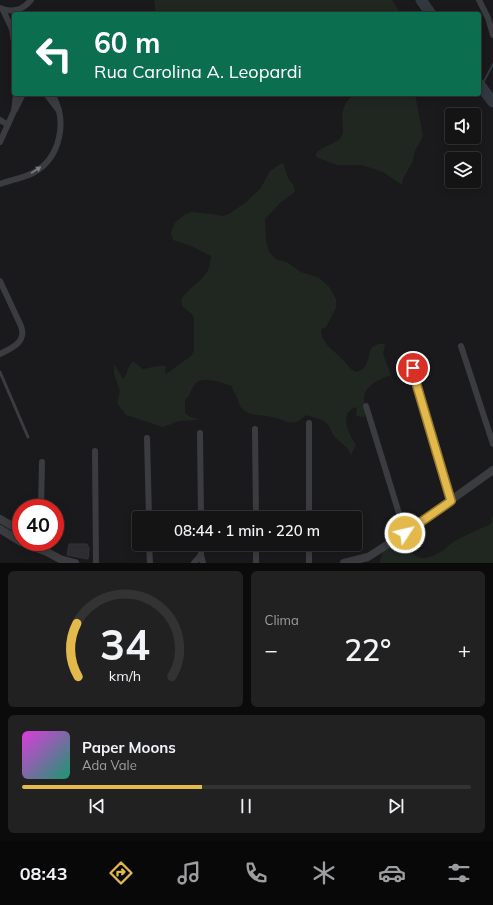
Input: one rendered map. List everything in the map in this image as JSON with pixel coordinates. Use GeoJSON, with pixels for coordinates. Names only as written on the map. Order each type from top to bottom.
{"type":"FeatureCollection","features":[{"type":"Feature","properties":{"kind":"street"},"geometry":{"type":"LineString","coordinates":[[479,0],[488,18],[493,36]]}},
{"type":"Feature","properties":{"kind":"street"},"geometry":{"type":"LineString","coordinates":[[1,9],[17,10],[30,1]]}},
{"type":"Feature","properties":{"kind":"street"},"geometry":{"type":"LineString","coordinates":[[25,12],[30,1]]}},
{"type":"Feature","properties":{"kind":"street"},"geometry":{"type":"LineString","coordinates":[[1,9],[12,29]]}},
{"type":"Feature","properties":{"kind":"street"},"geometry":{"type":"LineString","coordinates":[[14,111],[16,96]]}},
{"type":"Feature","properties":{"kind":"street"},"geometry":{"type":"LineString","coordinates":[[0,142],[22,96]]}},
{"type":"Feature","properties":{"kind":"street"},"geometry":{"type":"LineString","coordinates":[[48,96],[60,112]]}},
{"type":"Feature","properties":{"kind":"street"},"geometry":{"type":"LineString","coordinates":[[0,184],[33,173],[48,160],[55,150],[60,137],[61,124],[58,103],[53,96]]}},
{"type":"Feature","properties":{"kind":"street"},"geometry":{"type":"LineString","coordinates":[[0,120],[8,125]]}},
{"type":"Feature","properties":{"kind":"street"},"geometry":{"type":"LineString","coordinates":[[0,281],[21,326],[22,332],[18,344],[0,354]]}},
{"type":"Feature","properties":{"kind":"street"},"geometry":{"type":"LineString","coordinates":[[461,346],[493,444]]}},
{"type":"Feature","properties":{"kind":"street"},"geometry":{"type":"LineString","coordinates":[[413,368],[451,501]]}},
{"type":"Feature","properties":{"kind":"street"},"geometry":{"type":"LineString","coordinates":[[366,406],[405,533]]}},
{"type":"Feature","properties":{"kind":"street"},"geometry":{"type":"LineString","coordinates":[[308,423],[309,511]]}},
{"type":"Feature","properties":{"kind":"street"},"geometry":{"type":"LineString","coordinates":[[255,429],[256,511]]}},
{"type":"Feature","properties":{"kind":"street"},"geometry":{"type":"LineString","coordinates":[[200,432],[201,511]]}},
{"type":"Feature","properties":{"kind":"street"},"geometry":{"type":"LineString","coordinates":[[147,438],[149,511]]}},
{"type":"Feature","properties":{"kind":"street"},"geometry":{"type":"LineString","coordinates":[[96,451],[96,563]]}},
{"type":"Feature","properties":{"kind":"street"},"geometry":{"type":"LineString","coordinates":[[42,462],[42,499]]}},
{"type":"Feature","properties":{"kind":"street"},"geometry":{"type":"LineString","coordinates":[[344,563],[368,557],[451,501],[493,470]]}},
{"type":"Feature","properties":{"kind":"street"},"geometry":{"type":"LineString","coordinates":[[0,519],[12,525]]}},
{"type":"Feature","properties":{"kind":"street"},"geometry":{"type":"LineString","coordinates":[[0,529],[12,536]]}},
{"type":"Feature","properties":{"kind":"street"},"geometry":{"type":"LineString","coordinates":[[46,551],[60,559],[75,563]]}},
{"type":"Feature","properties":{"kind":"street"},"geometry":{"type":"LineString","coordinates":[[149,551],[150,563]]}},
{"type":"Feature","properties":{"kind":"street"},"geometry":{"type":"LineString","coordinates":[[201,551],[204,563]]}},
{"type":"Feature","properties":{"kind":"street"},"geometry":{"type":"LineString","coordinates":[[256,551],[256,563]]}},
{"type":"Feature","properties":{"kind":"street"},"geometry":{"type":"LineString","coordinates":[[309,551],[309,563]]}},
{"type":"Feature","properties":{"kind":"street"},"geometry":{"type":"LineString","coordinates":[[194,563],[201,555]]}},
{"type":"Feature","properties":{"kind":"lane"},"geometry":{"type":"LineString","coordinates":[[0,372],[28,437]]}},
{"type":"Feature","properties":{"kind":"shaded area"},"geometry":{"type":"Polygon","coordinates":[[[154,0],[392,0],[400,12],[156,12],[154,0]]]}},
{"type":"Feature","properties":{"kind":"shaded area"},"geometry":{"type":"Polygon","coordinates":[[[352,96],[415,96],[423,136],[414,153],[413,161],[403,179],[402,185],[383,172],[362,165],[337,165],[316,157],[316,154],[322,148],[335,142],[341,137],[343,132],[342,115],[344,107],[352,96]]]}},
{"type":"Feature","properties":{"kind":"shaded area"},"geometry":{"type":"Polygon","coordinates":[[[282,163],[288,178],[294,186],[295,192],[281,202],[265,219],[266,241],[269,252],[276,259],[286,262],[301,272],[319,278],[330,288],[336,299],[336,308],[326,327],[321,329],[323,339],[351,369],[357,372],[361,370],[368,362],[372,347],[379,344],[385,345],[383,354],[391,375],[374,383],[365,392],[365,417],[356,416],[357,409],[355,407],[350,410],[347,415],[346,425],[350,436],[356,445],[351,455],[348,449],[333,435],[329,426],[323,420],[306,415],[297,422],[293,423],[277,418],[250,414],[243,410],[240,406],[232,386],[217,381],[206,380],[196,383],[185,400],[185,413],[199,420],[179,421],[163,427],[126,415],[117,403],[120,391],[114,374],[114,364],[123,379],[133,361],[143,369],[165,366],[166,374],[191,356],[194,351],[194,318],[192,314],[182,306],[181,300],[207,272],[211,256],[191,246],[173,240],[171,233],[174,224],[184,215],[191,212],[222,216],[229,214],[245,203],[260,189],[270,171],[282,163]]]}},
{"type":"Feature","properties":{"kind":"shaded area"},"geometry":{"type":"Polygon","coordinates":[[[490,517],[493,518],[493,563],[380,563],[383,548],[404,538],[407,546],[419,558],[430,557],[444,550],[458,539],[491,524],[492,521],[490,517]]]}},
{"type":"Feature","properties":{"kind":"building"},"geometry":{"type":"Polygon","coordinates":[[[69,544],[87,544],[89,548],[88,559],[67,555],[69,544]]]}},
{"type":"Feature","properties":{"kind":"waterway"},"geometry":{"type":"LineString","coordinates":[[421,0],[430,12]]}},
{"type":"Feature","properties":{"kind":"waterway"},"geometry":{"type":"LineString","coordinates":[[481,87],[493,64]]}},
{"type":"Feature","properties":{"kind":"waterway"},"geometry":{"type":"LineString","coordinates":[[481,87],[493,102]]}},
{"type":"Feature","properties":{"kind":"route"},"geometry":{"type":"LineString","coordinates":[[405,533],[451,501],[413,368]]}}]}
